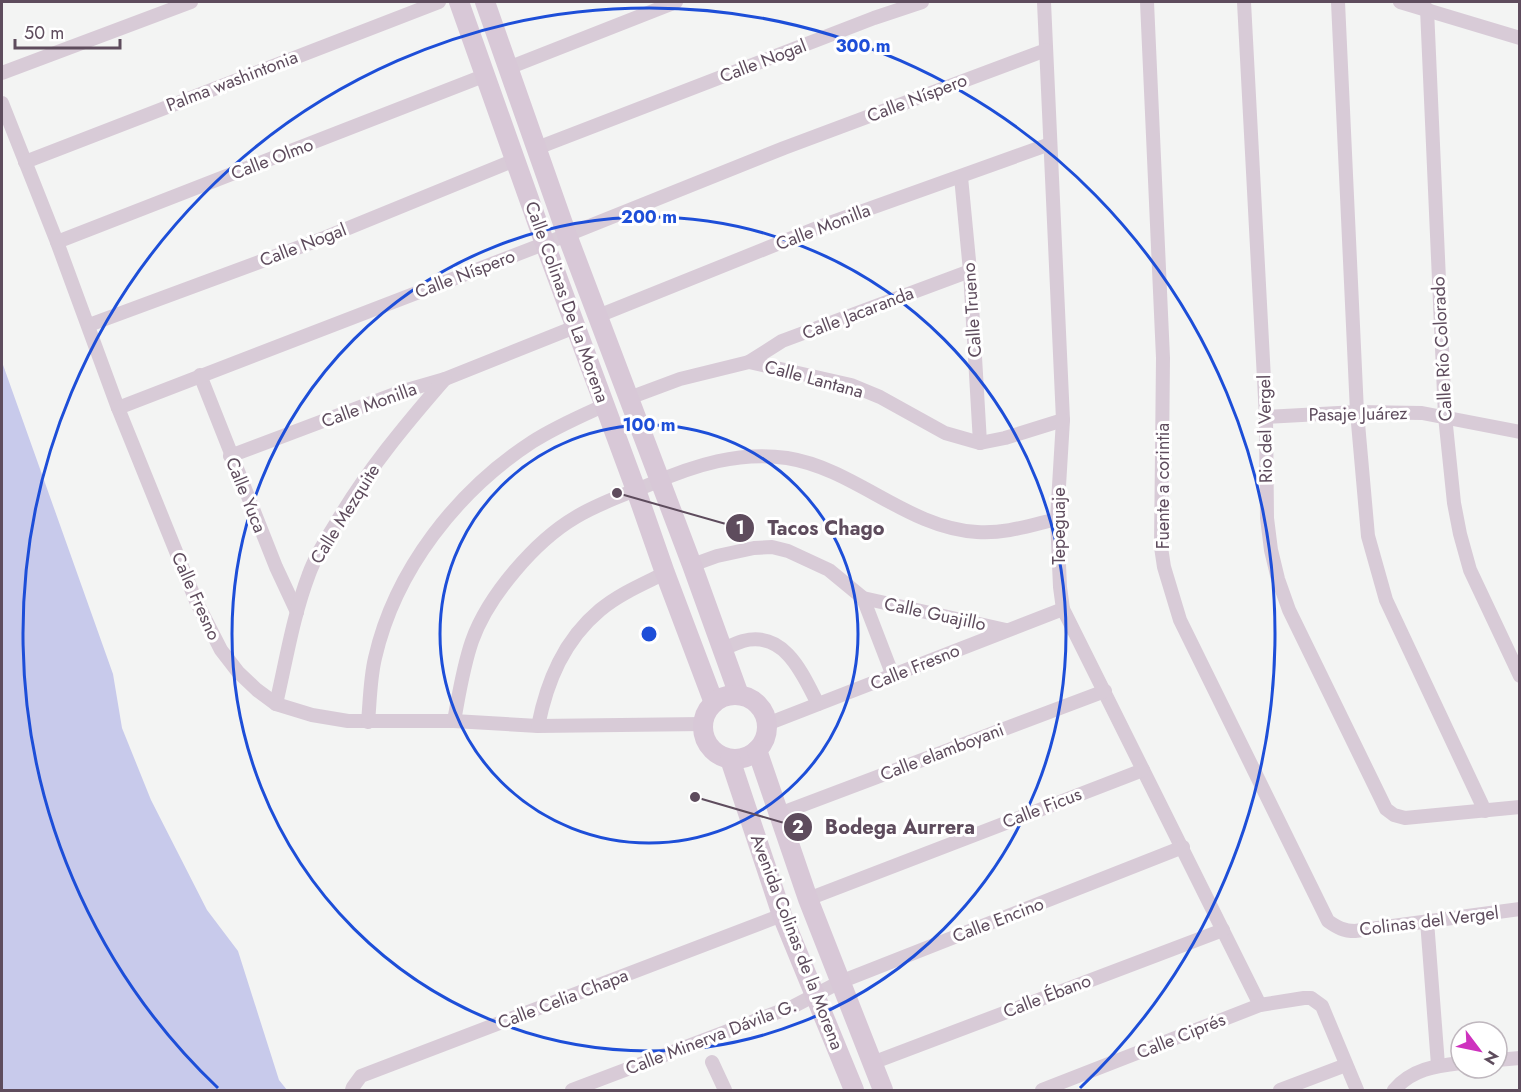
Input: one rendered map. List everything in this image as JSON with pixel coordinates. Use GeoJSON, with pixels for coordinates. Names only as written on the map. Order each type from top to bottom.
{"type":"FeatureCollection","features":[{"type":"Feature","properties":{"kind":"street"},"geometry":{"type":"LineString","coordinates":[[2,73],[190,2]]}},
{"type":"Feature","properties":{"kind":"street","name":"Palma washintonia"},"geometry":{"type":"LineString","coordinates":[[25,162],[439,2]]}},
{"type":"Feature","properties":{"kind":"street","name":"Calle Colinas De La Morena"},"geometry":{"type":"LineString","coordinates":[[459,2],[664,573],[714,703]]}},
{"type":"Feature","properties":{"kind":"street","name":"Calle Colinas De La Morena"},"geometry":{"type":"LineString","coordinates":[[485,2],[567,235],[739,695]]}},
{"type":"Feature","properties":{"kind":"street"},"geometry":{"type":"LineString","coordinates":[[508,68],[676,2]]}},
{"type":"Feature","properties":{"kind":"street","name":"Calle Nogal"},"geometry":{"type":"LineString","coordinates":[[537,148],[874,18],[922,2]]}},
{"type":"Feature","properties":{"kind":"street","name":"Tepeguaje"},"geometry":{"type":"LineString","coordinates":[[1044,2],[1063,420],[1057,519],[1063,609],[1260,1005]]}},
{"type":"Feature","properties":{"kind":"street","name":"Fuente a corintia"},"geometry":{"type":"LineString","coordinates":[[1147,2],[1164,358],[1161,547],[1164,567],[1180,620],[1323,911],[1329,921],[1338,928]]}},
{"type":"Feature","properties":{"kind":"street","name":"Rio del Vergel"},"geometry":{"type":"LineString","coordinates":[[1244,2],[1266,417],[1267,518],[1278,579],[1300,636],[1386,809],[1394,815],[1406,818],[1485,811]]}},
{"type":"Feature","properties":{"kind":"street"},"geometry":{"type":"LineString","coordinates":[[1338,2],[1357,412],[1368,536],[1386,600],[1485,811],[1520,807]]}},
{"type":"Feature","properties":{"kind":"street"},"geometry":{"type":"LineString","coordinates":[[1400,2],[1519,38],[1520,50]]}},
{"type":"Feature","properties":{"kind":"street","name":"Calle Río Colorado"},"geometry":{"type":"LineString","coordinates":[[1426,9],[1445,416],[1454,503],[1470,570],[1520,676]]}},
{"type":"Feature","properties":{"kind":"street","name":"Calle Níspero"},"geometry":{"type":"LineString","coordinates":[[118,408],[545,244],[784,148],[1046,50]]}},
{"type":"Feature","properties":{"kind":"street","name":"Calle Olmo"},"geometry":{"type":"LineString","coordinates":[[57,242],[486,75]]}},
{"type":"Feature","properties":{"kind":"street","name":"Calle Fresno"},"geometry":{"type":"LineString","coordinates":[[2,103],[89,325],[118,408],[208,627],[220,650],[238,672],[276,704],[312,715],[348,721],[454,721],[538,726],[703,724]]}},
{"type":"Feature","properties":{"kind":"street","name":"Calle Monilla"},"geometry":{"type":"LineString","coordinates":[[598,316],[832,222],[1050,144]]}},
{"type":"Feature","properties":{"kind":"street","name":"Calle Nogal"},"geometry":{"type":"LineString","coordinates":[[89,325],[324,238],[515,160]]}},
{"type":"Feature","properties":{"kind":"street","name":"Calle Trueno"},"geometry":{"type":"LineString","coordinates":[[961,177],[970,271],[980,443]]}},
{"type":"Feature","properties":{"kind":"street","name":"Calle Jacaranda"},"geometry":{"type":"LineString","coordinates":[[749,362],[782,341],[970,271]]}},
{"type":"Feature","properties":{"kind":"street","name":"Calle Monilla"},"geometry":{"type":"LineString","coordinates":[[230,456],[400,392],[446,379],[575,327]]}},
{"type":"Feature","properties":{"kind":"street","name":"Calle Lantana"},"geometry":{"type":"LineString","coordinates":[[629,398],[680,380],[749,362],[851,385],[880,397],[945,433],[980,443],[1005,438],[1063,420]]}},
{"type":"Feature","properties":{"kind":"street","name":"Calle Yuca"},"geometry":{"type":"LineString","coordinates":[[200,375],[230,456],[297,612]]}},
{"type":"Feature","properties":{"kind":"street","name":"Calle Mezquite"},"geometry":{"type":"LineString","coordinates":[[276,704],[297,612],[309,573],[349,501],[411,419],[446,379]]}},
{"type":"Feature","properties":{"kind":"street"},"geometry":{"type":"LineString","coordinates":[[368,722],[375,659],[383,631],[398,594],[417,559],[442,522],[470,492],[517,453],[552,430],[605,405]]}},
{"type":"Feature","properties":{"kind":"street","name":"Pasaje Juárez"},"geometry":{"type":"LineString","coordinates":[[1266,417],[1357,412],[1422,413],[1520,432]]}},
{"type":"Feature","properties":{"kind":"street"},"geometry":{"type":"LineString","coordinates":[[454,721],[463,670],[473,638],[508,581],[528,556],[575,518],[690,468],[716,460],[746,457],[787,458],[818,466],[849,478],[917,516],[945,526],[976,532],[1006,531],[1057,519]]}},
{"type":"Feature","properties":{"kind":"street","name":"Calle Guajillo"},"geometry":{"type":"LineString","coordinates":[[692,565],[717,556],[754,548],[788,551],[829,570],[863,598],[1006,630]]}},
{"type":"Feature","properties":{"kind":"street"},"geometry":{"type":"LineString","coordinates":[[538,726],[550,679],[561,656],[580,629],[608,604],[664,573]]}},
{"type":"Feature","properties":{"kind":"street","name":"Calle Guajillo"},"geometry":{"type":"LineString","coordinates":[[863,598],[893,676]]}},
{"type":"Feature","properties":{"kind":"street","name":"Calle Fresno"},"geometry":{"type":"LineString","coordinates":[[766,724],[1063,609]]}},
{"type":"Feature","properties":{"kind":"street"},"geometry":{"type":"LineString","coordinates":[[721,650],[750,640],[766,640],[774,644],[796,663],[818,704]]}},
{"type":"Feature","properties":{"kind":"street","name":"Calle elamboyani"},"geometry":{"type":"LineString","coordinates":[[779,813],[1105,691]]}},
{"type":"Feature","properties":{"kind":"street"},"geometry":{"type":"LineString","coordinates":[[739,695],[754,702],[765,716],[766,734],[757,750],[749,756],[730,759],[712,751],[703,734],[703,724],[705,716],[714,703],[739,695]]}},
{"type":"Feature","properties":{"kind":"street","name":"Avenida Colinas de la Morena"},"geometry":{"type":"LineString","coordinates":[[757,750],[808,899],[883,1090]]}},
{"type":"Feature","properties":{"kind":"street","name":"Avenida Colinas de la Morena"},"geometry":{"type":"LineString","coordinates":[[730,759],[782,915],[854,1090]]}},
{"type":"Feature","properties":{"kind":"street","name":"Calle Ficus"},"geometry":{"type":"LineString","coordinates":[[808,899],[1143,770]]}},
{"type":"Feature","properties":{"kind":"street","name":"Calle Encino"},"geometry":{"type":"LineString","coordinates":[[815,995],[840,982],[1183,847]]}},
{"type":"Feature","properties":{"kind":"street","name":"Colinas del Vergel"},"geometry":{"type":"LineString","coordinates":[[1338,928],[1355,931],[1520,909]]}},
{"type":"Feature","properties":{"kind":"street","name":"Calle Celia Chapa"},"geometry":{"type":"LineString","coordinates":[[352,1090],[361,1076],[782,915]]}},
{"type":"Feature","properties":{"kind":"street"},"geometry":{"type":"LineString","coordinates":[[1427,921],[1438,1065]]}},
{"type":"Feature","properties":{"kind":"street","name":"Calle Ébano"},"geometry":{"type":"LineString","coordinates":[[872,1063],[1223,930]]}},
{"type":"Feature","properties":{"kind":"street","name":"Calle Minerva Dávila G."},"geometry":{"type":"LineString","coordinates":[[572,1090],[794,1006],[815,995]]}},
{"type":"Feature","properties":{"kind":"street","name":"Calle Ciprés"},"geometry":{"type":"LineString","coordinates":[[1042,1090],[1260,1005],[1304,998],[1311,998],[1322,1006],[1346,1065]]}},
{"type":"Feature","properties":{"kind":"street"},"geometry":{"type":"LineString","coordinates":[[712,1062],[725,1090]]}},
{"type":"Feature","properties":{"kind":"street"},"geometry":{"type":"LineString","coordinates":[[1394,1090],[1413,1072],[1449,1064]]}},
{"type":"Feature","properties":{"kind":"street"},"geometry":{"type":"LineString","coordinates":[[1280,1090],[1346,1065],[1357,1090]]}},
{"type":"Feature","properties":{"kind":"shaded area"},"geometry":{"type":"Polygon","coordinates":[[[2,362],[113,674],[122,728],[151,800],[207,910],[238,951],[279,1080],[287,1090],[2,1090],[2,362]]]}},
{"type":"Feature","properties":{"kind":"place","name":"Tacos Chago"},"geometry":{"type":"Point","coordinates":[617,493]}},
{"type":"Feature","properties":{"kind":"place","name":"Bodega Aurrera"},"geometry":{"type":"Point","coordinates":[695,797]}}]}
